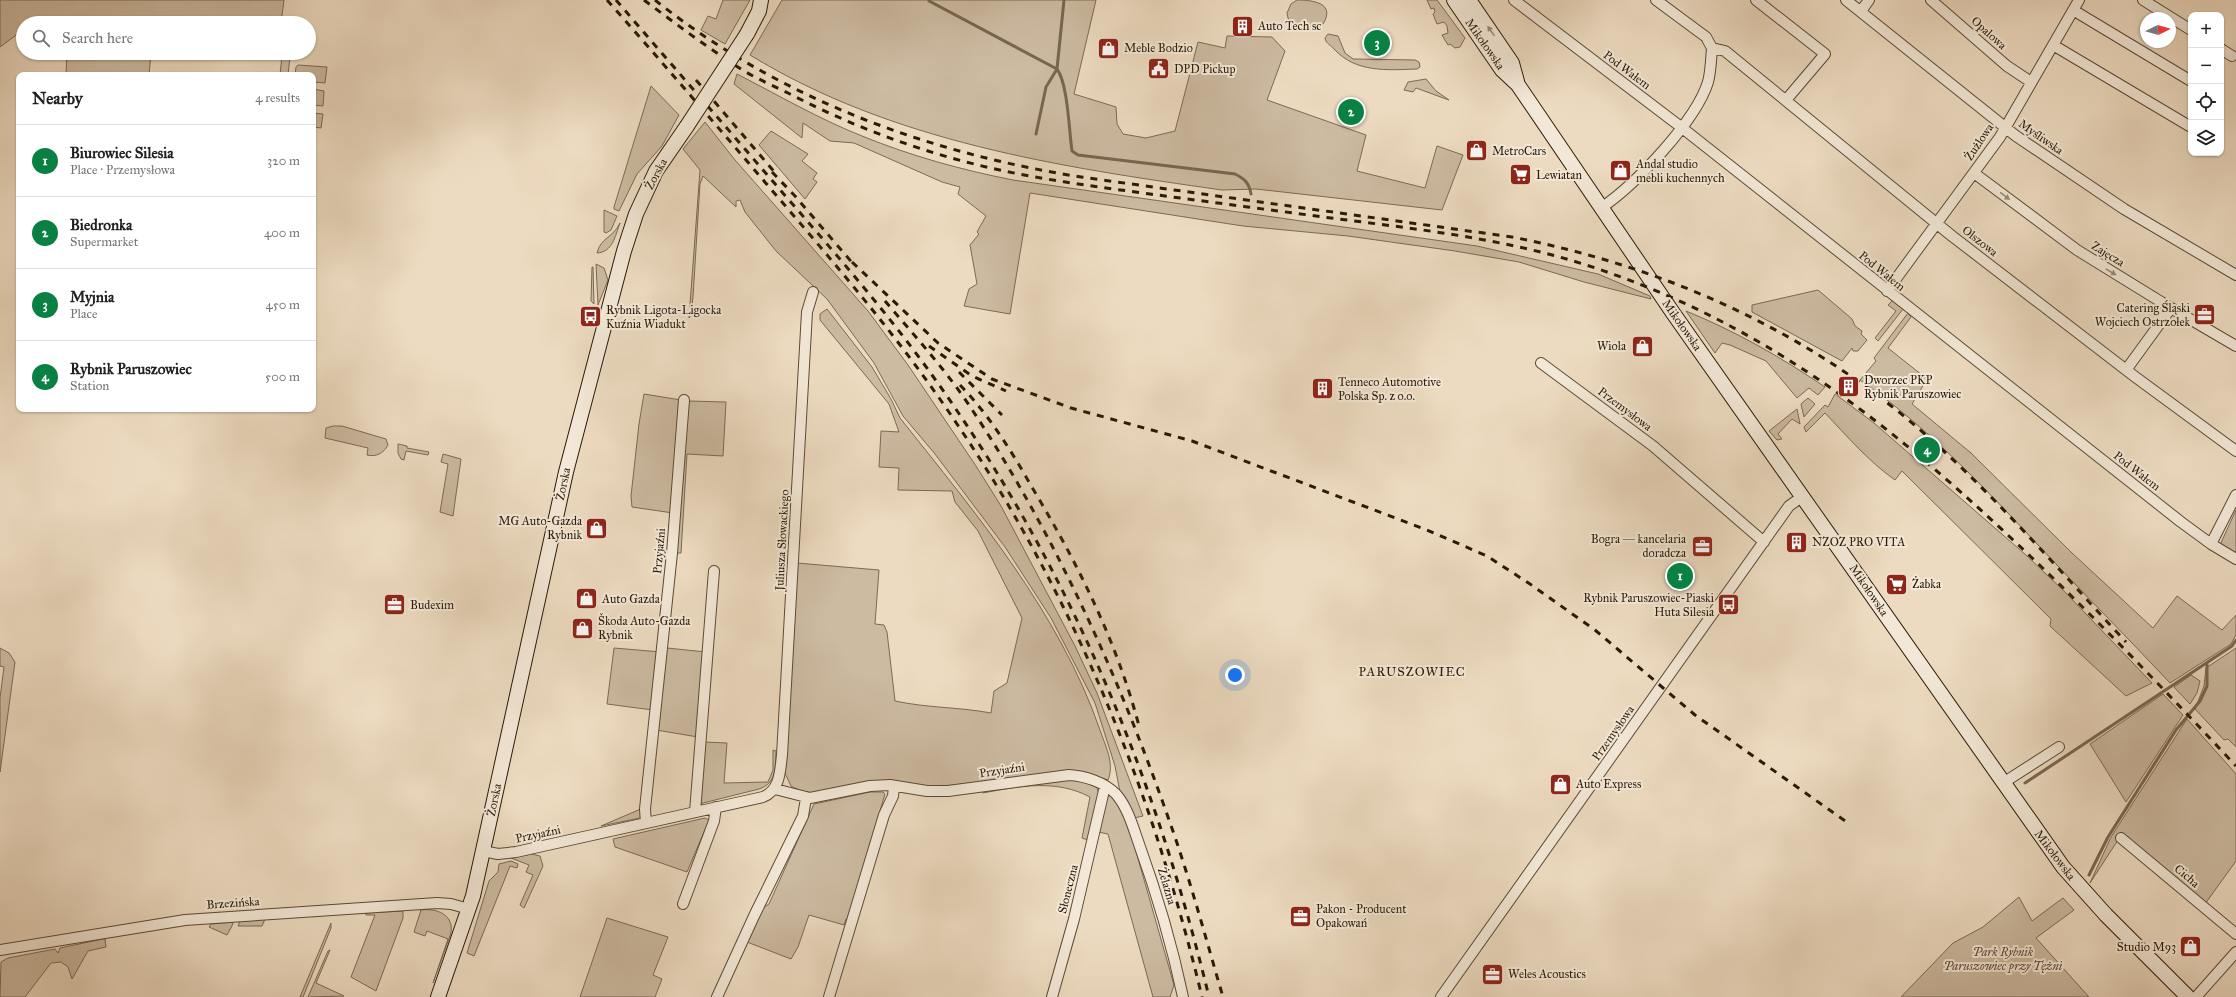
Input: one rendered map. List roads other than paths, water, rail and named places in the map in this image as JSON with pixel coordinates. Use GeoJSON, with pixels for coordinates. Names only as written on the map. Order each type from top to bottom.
{"type":"FeatureCollection","features":[{"type":"Feature","properties":{"kind":"main road","name":"Żorska"},"geometry":{"type":"LineString","coordinates":[[438,997],[469,909],[568,465],[620,265],[636,214],[656,171],[747,34],[760,5],[770,0]]}},
{"type":"Feature","properties":{"kind":"main road","name":"Mikołowska"},"geometry":{"type":"LineString","coordinates":[[1454,0],[1502,70],[1518,85],[1600,208],[2003,783],[2079,886],[2188,997]]}},
{"type":"Feature","properties":{"kind":"main road","name":"Mikołowska"},"geometry":{"type":"LineString","coordinates":[[1469,0],[1512,63],[1518,85]]}},
{"type":"Feature","properties":{"kind":"street","name":"Pod Wałem"},"geometry":{"type":"LineString","coordinates":[[1514,0],[1681,127],[1887,291],[2210,544],[2236,559]]}},
{"type":"Feature","properties":{"kind":"street"},"geometry":{"type":"LineString","coordinates":[[1600,208],[1627,186],[1662,151],[1681,127],[1706,87],[1709,77],[1712,48],[1706,37],[1656,0]]}},
{"type":"Feature","properties":{"kind":"street"},"geometry":{"type":"LineString","coordinates":[[1756,0],[1825,54],[1786,100]]}},
{"type":"Feature","properties":{"kind":"street","name":"Myśliwska"},"geometry":{"type":"LineString","coordinates":[[1846,0],[2005,127],[2124,209],[2236,275]]}},
{"type":"Feature","properties":{"kind":"street"},"geometry":{"type":"LineString","coordinates":[[1861,11],[1869,0]]}},
{"type":"Feature","properties":{"kind":"street","name":"Opalowa"},"geometry":{"type":"LineString","coordinates":[[1931,0],[2006,66],[2031,82]]}},
{"type":"Feature","properties":{"kind":"street","name":"Żużlowa"},"geometry":{"type":"LineString","coordinates":[[1887,291],[1974,173],[2005,127],[2079,0]]}},
{"type":"Feature","properties":{"kind":"street"},"geometry":{"type":"LineString","coordinates":[[2143,0],[2188,28]]}},
{"type":"Feature","properties":{"kind":"street"},"geometry":{"type":"LineString","coordinates":[[2073,10],[2188,79]]}},
{"type":"Feature","properties":{"kind":"street"},"geometry":{"type":"LineString","coordinates":[[2053,45],[2188,125]]}},
{"type":"Feature","properties":{"kind":"street","name":"Olszowa"},"geometry":{"type":"LineString","coordinates":[[1712,48],[1725,51],[1937,223],[2126,370],[2236,450]]}},
{"type":"Feature","properties":{"kind":"street"},"geometry":{"type":"LineString","coordinates":[[2224,51],[2232,56]]}},
{"type":"Feature","properties":{"kind":"street","name":"Zajęcza"},"geometry":{"type":"LineString","coordinates":[[1974,173],[2077,250],[2236,346]]}},
{"type":"Feature","properties":{"kind":"street","name":"Juliusza Słowackiego"},"geometry":{"type":"LineString","coordinates":[[775,789],[780,772],[782,755],[806,312],[814,292]]}},
{"type":"Feature","properties":{"kind":"street"},"geometry":{"type":"LineString","coordinates":[[2126,370],[2171,308]]}},
{"type":"Feature","properties":{"kind":"street","name":"Przemysłowa"},"geometry":{"type":"LineString","coordinates":[[1541,363],[1653,446],[1764,542]]}},
{"type":"Feature","properties":{"kind":"street","name":"Przyjaźni"},"geometry":{"type":"LineString","coordinates":[[646,823],[645,809],[672,553],[684,400]]}},
{"type":"Feature","properties":{"kind":"street"},"geometry":{"type":"LineString","coordinates":[[2210,544],[2236,495]]}},
{"type":"Feature","properties":{"kind":"street","name":"Przemysłowa"},"geometry":{"type":"LineString","coordinates":[[1441,997],[1789,506],[1803,496]]}},
{"type":"Feature","properties":{"kind":"street"},"geometry":{"type":"LineString","coordinates":[[696,812],[714,571]]}},
{"type":"Feature","properties":{"kind":"street"},"geometry":{"type":"LineString","coordinates":[[2003,783],[2059,747]]}},
{"type":"Feature","properties":{"kind":"street","name":"Przyjaźni"},"geometry":{"type":"LineString","coordinates":[[483,851],[498,854],[510,853],[763,797],[775,789],[806,798],[819,797],[860,787],[894,786],[927,791],[948,791],[1069,775],[1080,775],[1108,788]]}},
{"type":"Feature","properties":{"kind":"street"},"geometry":{"type":"LineString","coordinates":[[829,997],[884,815],[893,796],[894,786]]}},
{"type":"Feature","properties":{"kind":"street","name":"Słoneczna"},"geometry":{"type":"LineString","coordinates":[[1052,997],[1108,788]]}},
{"type":"Feature","properties":{"kind":"street","name":"Żelazna"},"geometry":{"type":"LineString","coordinates":[[1108,788],[1122,801],[1147,866],[1177,966],[1183,997]]}},
{"type":"Feature","properties":{"kind":"street"},"geometry":{"type":"LineString","coordinates":[[717,997],[754,916],[803,816],[806,798]]}},
{"type":"Feature","properties":{"kind":"street"},"geometry":{"type":"LineString","coordinates":[[683,904],[714,821],[716,807]]}},
{"type":"Feature","properties":{"kind":"street","name":"Cicha"},"geometry":{"type":"LineString","coordinates":[[2121,838],[2236,934]]}},
{"type":"Feature","properties":{"kind":"street","name":"Brzezińska"},"geometry":{"type":"LineString","coordinates":[[0,950],[148,925],[213,917],[437,903],[469,909]]}},
{"type":"Feature","properties":{"kind":"street"},"geometry":{"type":"LineString","coordinates":[[2196,997],[2236,952]]}},
{"type":"Feature","properties":{"kind":"waterway"},"geometry":{"type":"LineString","coordinates":[[1036,134],[1046,87],[1057,69],[1064,0]]}},
{"type":"Feature","properties":{"kind":"waterway"},"geometry":{"type":"LineString","coordinates":[[929,1],[1057,69],[1064,85],[1068,108],[1072,151],[1078,155],[1235,174],[1246,182],[1251,194]]}},
{"type":"Feature","properties":{"kind":"waterway"},"geometry":{"type":"LineString","coordinates":[[2025,783],[2232,646],[2236,640]]}},
{"type":"Feature","properties":{"kind":"waterway"},"geometry":{"type":"LineString","coordinates":[[2089,875],[2108,837],[2176,730],[2200,701],[2207,686],[2207,663]]}},
{"type":"Feature","properties":{"kind":"railway"},"geometry":{"type":"LineString","coordinates":[[607,0],[750,164],[867,303],[936,393],[999,490],[1038,558],[1073,628],[1105,699],[1134,772],[1160,846],[1202,997]]}},
{"type":"Feature","properties":{"kind":"railway"},"geometry":{"type":"LineString","coordinates":[[616,0],[878,305],[932,375],[980,446],[1025,520],[1065,595],[1101,672],[1133,752],[1162,832],[1187,914],[1209,997]]}},
{"type":"Feature","properties":{"kind":"railway"},"geometry":{"type":"LineString","coordinates":[[644,0],[716,53],[759,79],[859,126],[930,152],[999,170],[1064,182],[1458,235],[1521,247],[1583,264],[1646,287],[1705,313],[1760,343],[1813,376],[1864,412],[1914,451],[1962,493],[2069,593],[2236,766]]}},
{"type":"Feature","properties":{"kind":"railway"},"geometry":{"type":"LineString","coordinates":[[655,0],[702,35],[752,66],[803,93],[856,116],[911,136],[967,153],[1024,167],[1081,177],[1512,237],[1567,249],[1622,265],[1675,284],[1727,306],[1778,331],[1827,360],[1873,392],[1918,428],[1999,505],[2126,642]]}},
{"type":"Feature","properties":{"kind":"railway"},"geometry":{"type":"LineString","coordinates":[[696,80],[777,175]]}},
{"type":"Feature","properties":{"kind":"railway"},"geometry":{"type":"LineString","coordinates":[[772,172],[795,196],[855,266]]}},
{"type":"Feature","properties":{"kind":"railway"},"geometry":{"type":"LineString","coordinates":[[852,262],[938,343],[992,379],[1071,408],[1192,441],[1427,530],[1487,556],[1530,584],[1595,630],[1695,715],[1848,823]]}},
{"type":"Feature","properties":{"kind":"railway"},"geometry":{"type":"LineString","coordinates":[[885,301],[918,339],[969,405],[1002,456],[1061,563],[1112,673],[1157,786],[1183,862],[1223,997]]}},
{"type":"Feature","properties":{"kind":"railway"},"geometry":{"type":"LineString","coordinates":[[929,346],[972,376],[1006,391]]}},
{"type":"Feature","properties":{"kind":"railway"},"geometry":{"type":"LineString","coordinates":[[959,372],[1002,415]]}},
{"type":"Feature","properties":{"kind":"railway"},"geometry":{"type":"LineString","coordinates":[[960,385],[981,409],[1009,448],[1050,517],[1081,575],[1108,634],[1130,695],[1139,726]]}},
{"type":"Feature","properties":{"kind":"place","name":"Auto Tech sc"},"geometry":{"type":"Point","coordinates":[1242,26]}},
{"type":"Feature","properties":{"kind":"place","name":"Myjnia"},"geometry":{"type":"Point","coordinates":[1377,43]}},
{"type":"Feature","properties":{"kind":"place","name":"Meble Bodzio"},"geometry":{"type":"Point","coordinates":[1109,48]}},
{"type":"Feature","properties":{"kind":"place","name":"DPD Pickup"},"geometry":{"type":"Point","coordinates":[1158,69]}},
{"type":"Feature","properties":{"kind":"place","name":"Biedronka"},"geometry":{"type":"Point","coordinates":[1351,112]}},
{"type":"Feature","properties":{"kind":"place","name":"MetroCars"},"geometry":{"type":"Point","coordinates":[1477,151]}},
{"type":"Feature","properties":{"kind":"place","name":"Andal studio mebli kuchennych"},"geometry":{"type":"Point","coordinates":[1621,171]}},
{"type":"Feature","properties":{"kind":"place","name":"Lewiatan"},"geometry":{"type":"Point","coordinates":[1521,175]}},
{"type":"Feature","properties":{"kind":"place","name":"Catering Śląski Wojciech Ostrzołek"},"geometry":{"type":"Point","coordinates":[2205,315]}},
{"type":"Feature","properties":{"kind":"place","name":"Rybnik Ligota-Ligocka Kuźnia Wiadukt"},"geometry":{"type":"Point","coordinates":[591,317]}},
{"type":"Feature","properties":{"kind":"place","name":"Wiola"},"geometry":{"type":"Point","coordinates":[1642,346]}},
{"type":"Feature","properties":{"kind":"place","name":"Dworzec PKP Rybnik Paruszowiec"},"geometry":{"type":"Point","coordinates":[1848,387]}},
{"type":"Feature","properties":{"kind":"place","name":"Tenneco Automotive Polska Sp. z o.o."},"geometry":{"type":"Point","coordinates":[1322,389]}},
{"type":"Feature","properties":{"kind":"place","name":"Rybnik Paruszowiec"},"geometry":{"type":"Point","coordinates":[1927,450]}},
{"type":"Feature","properties":{"kind":"place","name":"MG Auto-Gazda Rybnik"},"geometry":{"type":"Point","coordinates":[597,528]}},
{"type":"Feature","properties":{"kind":"place","name":"NZOZ PRO VITA"},"geometry":{"type":"Point","coordinates":[1797,542]}},
{"type":"Feature","properties":{"kind":"place","name":"Bogra — kancelaria doradcza"},"geometry":{"type":"Point","coordinates":[1702,546]}},
{"type":"Feature","properties":{"kind":"place","name":"Biurowiec Silesia"},"geometry":{"type":"Point","coordinates":[1680,576]}},
{"type":"Feature","properties":{"kind":"place","name":"Żabka"},"geometry":{"type":"Point","coordinates":[1896,584]}},
{"type":"Feature","properties":{"kind":"place","name":"Auto Gazda"},"geometry":{"type":"Point","coordinates":[587,599]}},
{"type":"Feature","properties":{"kind":"place","name":"Budexim"},"geometry":{"type":"Point","coordinates":[395,605]}},
{"type":"Feature","properties":{"kind":"place","name":"Rybnik Paruszowiec-Piaski Huta Silesia"},"geometry":{"type":"Point","coordinates":[1729,605]}},
{"type":"Feature","properties":{"kind":"place","name":"Škoda Auto-Gazda Rybnik"},"geometry":{"type":"Point","coordinates":[583,628]}},
{"type":"Feature","properties":{"kind":"place","name":"Auto Express"},"geometry":{"type":"Point","coordinates":[1560,784]}},
{"type":"Feature","properties":{"kind":"place","name":"Pakon - Producent Opakowań"},"geometry":{"type":"Point","coordinates":[1300,916]}},
{"type":"Feature","properties":{"kind":"place","name":"Studio M93"},"geometry":{"type":"Point","coordinates":[2191,947]}},
{"type":"Feature","properties":{"kind":"place","name":"Weles Acoustics"},"geometry":{"type":"Point","coordinates":[1492,974]}},
{"type":"Feature","properties":{"kind":"district","name":"PARUSZOWIEC"},"geometry":{"type":"Point","coordinates":[1412,672]}},
{"type":"Feature","properties":{"kind":"park label","name":"Park Rybnik Paruszowiec przy Tężni"},"geometry":{"type":"Point","coordinates":[2003,959]}}]}
